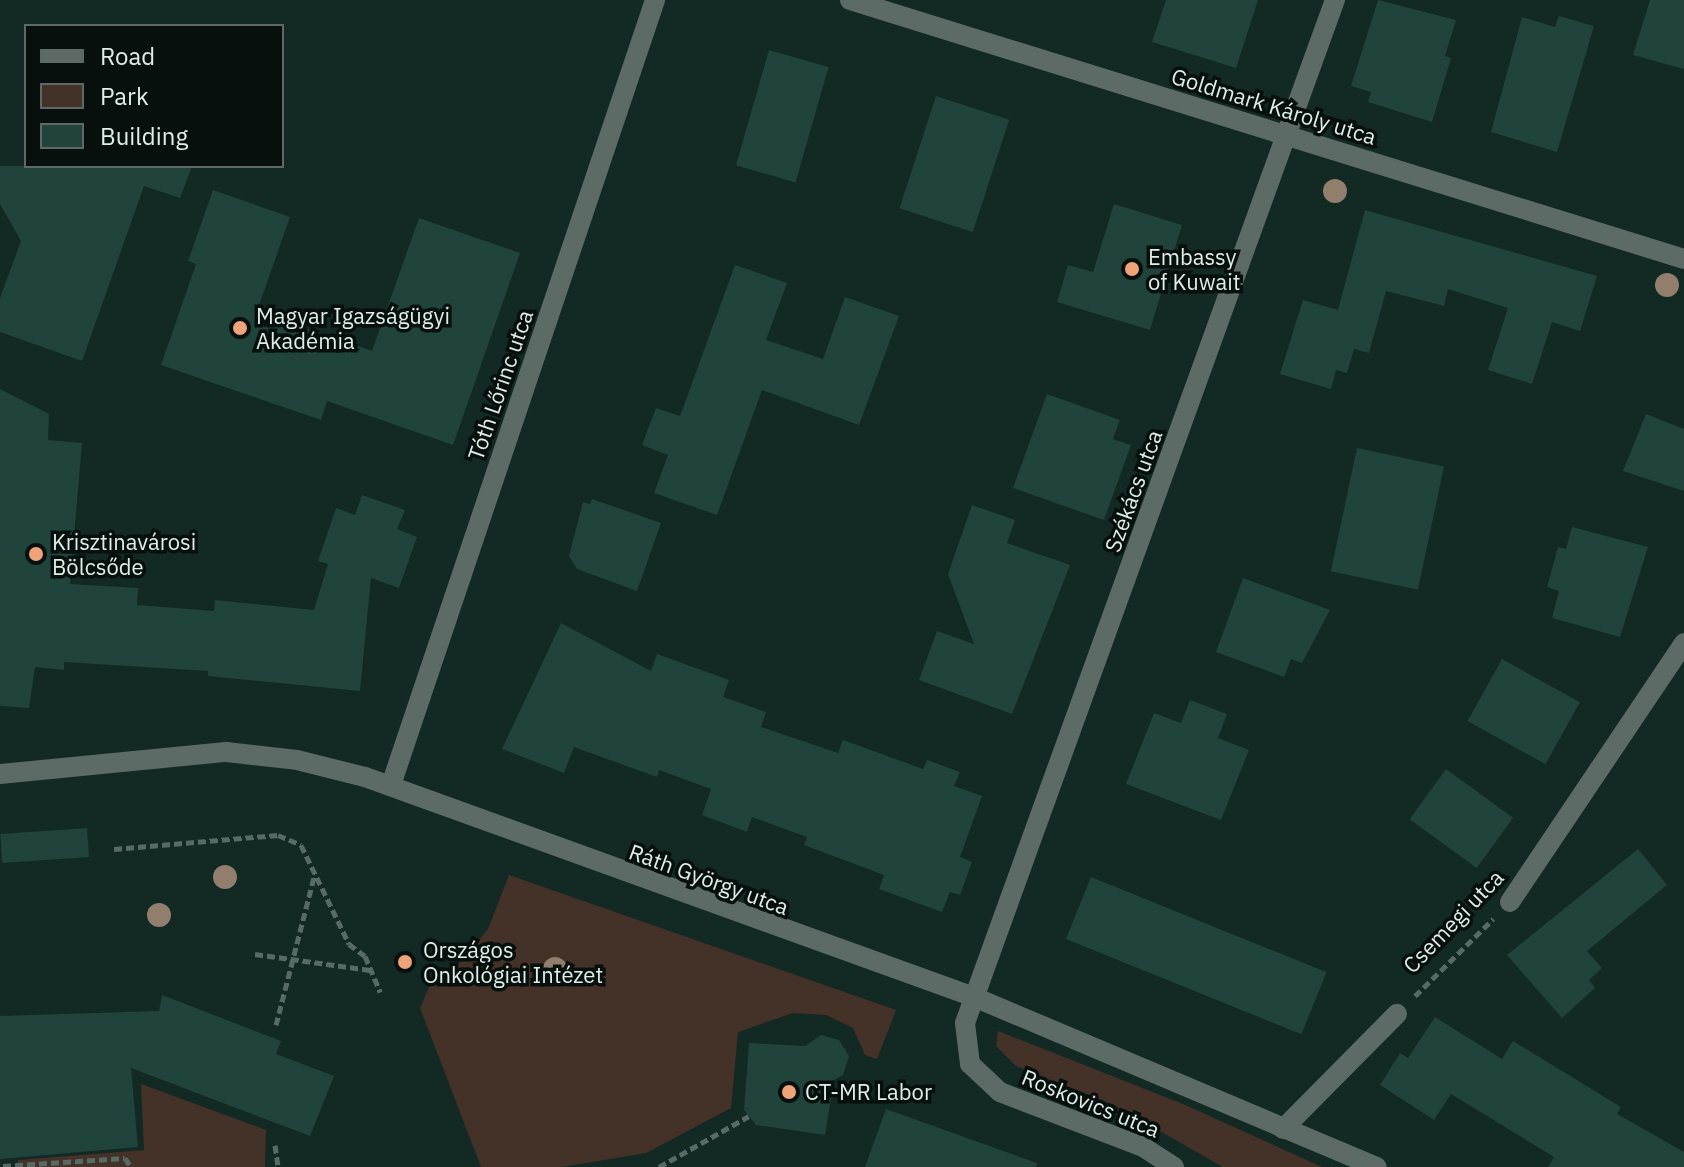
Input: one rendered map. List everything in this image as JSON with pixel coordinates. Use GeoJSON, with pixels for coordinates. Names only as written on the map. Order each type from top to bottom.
{"type":"FeatureCollection","features":[{"type":"Feature","properties":{"kind":"street","name":"Tóth Lőrinc utca"},"geometry":{"type":"LineString","coordinates":[[391,785],[655,0]]}},
{"type":"Feature","properties":{"kind":"street","name":"Goldmark Károly utca"},"geometry":{"type":"LineString","coordinates":[[850,0],[1684,259]]}},
{"type":"Feature","properties":{"kind":"street","name":"Székács utca"},"geometry":{"type":"LineString","coordinates":[[974,997],[1335,0]]}},
{"type":"Feature","properties":{"kind":"street","name":"Csemegi utca"},"geometry":{"type":"LineString","coordinates":[[1510,902],[1684,643]]}},
{"type":"Feature","properties":{"kind":"street","name":"Ráth György utca"},"geometry":{"type":"LineString","coordinates":[[0,774],[226,752],[297,760],[391,785],[713,907],[974,997],[1377,1167]]}},
{"type":"Feature","properties":{"kind":"street","name":"Roskovics utca"},"geometry":{"type":"LineString","coordinates":[[974,997],[965,1023],[966,1051],[983,1078],[1000,1092],[1143,1147],[1174,1167]]}},
{"type":"Feature","properties":{"kind":"street"},"geometry":{"type":"LineString","coordinates":[[1283,1129],[1397,1014]]}},
{"type":"Feature","properties":{"kind":"path"},"geometry":{"type":"LineString","coordinates":[[114,849],[278,835],[301,845],[349,944],[365,956],[380,992]]}},
{"type":"Feature","properties":{"kind":"path"},"geometry":{"type":"LineString","coordinates":[[276,1025],[315,876]]}},
{"type":"Feature","properties":{"kind":"path","name":"Csemegi utca"},"geometry":{"type":"LineString","coordinates":[[1397,1014],[1510,902]]}},
{"type":"Feature","properties":{"kind":"path"},"geometry":{"type":"LineString","coordinates":[[255,954],[371,970]]}},
{"type":"Feature","properties":{"kind":"path"},"geometry":{"type":"LineString","coordinates":[[659,1167],[749,1116]]}},
{"type":"Feature","properties":{"kind":"path"},"geometry":{"type":"LineString","coordinates":[[275,1145],[278,1167]]}},
{"type":"Feature","properties":{"kind":"path"},"geometry":{"type":"LineString","coordinates":[[3,1166],[125,1158],[131,1167]]}},
{"type":"Feature","properties":{"kind":"green space"},"geometry":{"type":"Polygon","coordinates":[[[509,875],[896,1010],[877,1059],[865,1055],[853,1028],[826,1015],[793,1013],[738,1032],[731,1108],[646,1153],[562,1167],[481,1167],[420,1008],[429,987],[458,965],[488,929],[509,875]]]}},
{"type":"Feature","properties":{"kind":"green space"},"geometry":{"type":"Polygon","coordinates":[[[998,1031],[1183,1104],[1322,1167],[1223,1167],[1114,1105],[1016,1066],[996,1046],[998,1031]]]}},
{"type":"Feature","properties":{"kind":"green space"},"geometry":{"type":"Polygon","coordinates":[[[141,1084],[266,1130],[265,1167],[18,1167],[18,1160],[144,1150],[141,1084]]]}},
{"type":"Feature","properties":{"kind":"building"},"geometry":{"type":"Polygon","coordinates":[[[1166,0],[1258,0],[1236,68],[1152,42],[1166,0]]]}},
{"type":"Feature","properties":{"kind":"building"},"geometry":{"type":"Polygon","coordinates":[[[1378,0],[1456,20],[1445,56],[1451,58],[1432,122],[1368,102],[1371,92],[1351,86],[1378,0]]]}},
{"type":"Feature","properties":{"kind":"building"},"geometry":{"type":"Polygon","coordinates":[[[1650,0],[1684,0],[1684,69],[1633,55],[1650,0]]]}},
{"type":"Feature","properties":{"kind":"building"},"geometry":{"type":"Polygon","coordinates":[[[1559,16],[1594,26],[1557,152],[1491,132],[1522,17],[1555,27],[1559,16]]]}},
{"type":"Feature","properties":{"kind":"building"},"geometry":{"type":"Polygon","coordinates":[[[769,50],[829,67],[796,182],[736,165],[769,50]]]}},
{"type":"Feature","properties":{"kind":"building"},"geometry":{"type":"Polygon","coordinates":[[[936,96],[1009,120],[973,232],[900,208],[936,96]]]}},
{"type":"Feature","properties":{"kind":"building"},"geometry":{"type":"Polygon","coordinates":[[[0,166],[191,168],[180,198],[144,186],[82,361],[0,332],[0,298],[21,241],[0,204],[0,166]]]}},
{"type":"Feature","properties":{"kind":"building","name":"Magyar Igazságügyi Akadémia"},"geometry":{"type":"Polygon","coordinates":[[[213,190],[290,217],[257,311],[372,351],[419,218],[520,253],[453,445],[327,401],[321,420],[161,365],[196,264],[188,261],[213,190]]]}},
{"type":"Feature","properties":{"kind":"building","name":"Embassy of Kuwait"},"geometry":{"type":"Polygon","coordinates":[[[1114,204],[1182,225],[1150,330],[1057,302],[1068,265],[1093,272],[1114,204]]]}},
{"type":"Feature","properties":{"kind":"building"},"geometry":{"type":"Polygon","coordinates":[[[1365,210],[1597,276],[1580,331],[1552,322],[1532,384],[1488,370],[1508,308],[1448,289],[1444,306],[1386,291],[1369,353],[1354,349],[1347,373],[1336,370],[1331,389],[1280,374],[1303,300],[1338,310],[1365,210]]]}},
{"type":"Feature","properties":{"kind":"building"},"geometry":{"type":"Polygon","coordinates":[[[735,265],[787,283],[766,340],[823,359],[845,297],[899,316],[859,425],[762,390],[717,515],[654,493],[668,455],[642,445],[656,408],[680,416],[735,265]]]}},
{"type":"Feature","properties":{"kind":"building"},"geometry":{"type":"Polygon","coordinates":[[[0,389],[49,414],[48,440],[82,443],[70,584],[138,588],[137,605],[214,611],[215,600],[314,610],[328,564],[318,561],[336,508],[355,515],[362,495],[405,510],[397,529],[417,537],[399,588],[371,578],[360,691],[208,676],[208,671],[64,662],[64,670],[35,667],[29,708],[0,706],[0,389]]]}},
{"type":"Feature","properties":{"kind":"building"},"geometry":{"type":"Polygon","coordinates":[[[1047,394],[1120,420],[1113,439],[1131,445],[1104,520],[1013,488],[1047,394]]]}},
{"type":"Feature","properties":{"kind":"building"},"geometry":{"type":"Polygon","coordinates":[[[1646,414],[1684,429],[1684,491],[1623,471],[1646,414]]]}},
{"type":"Feature","properties":{"kind":"building"},"geometry":{"type":"Polygon","coordinates":[[[1357,448],[1444,467],[1418,590],[1331,571],[1357,448]]]}},
{"type":"Feature","properties":{"kind":"building"},"geometry":{"type":"Polygon","coordinates":[[[592,499],[661,523],[637,591],[577,569],[569,556],[583,502],[590,504],[592,499]]]}},
{"type":"Feature","properties":{"kind":"building"},"geometry":{"type":"Polygon","coordinates":[[[972,505],[1015,520],[1007,543],[1070,565],[1012,714],[919,680],[937,631],[974,644],[948,574],[972,505]]]}},
{"type":"Feature","properties":{"kind":"building"},"geometry":{"type":"Polygon","coordinates":[[[1572,527],[1648,547],[1620,637],[1552,618],[1559,591],[1547,587],[1558,547],[1566,549],[1572,527]]]}},
{"type":"Feature","properties":{"kind":"building"},"geometry":{"type":"Polygon","coordinates":[[[1243,578],[1330,610],[1302,663],[1291,659],[1284,677],[1216,652],[1243,578]]]}},
{"type":"Feature","properties":{"kind":"building"},"geometry":{"type":"Polygon","coordinates":[[[561,623],[651,671],[657,654],[729,680],[723,697],[766,712],[761,727],[838,753],[843,740],[923,769],[927,760],[960,772],[954,786],[982,796],[960,857],[972,862],[960,895],[950,892],[942,912],[879,889],[884,875],[804,845],[807,837],[752,817],[747,832],[702,815],[711,789],[659,770],[657,777],[574,747],[564,773],[502,749],[561,623]]]}},
{"type":"Feature","properties":{"kind":"building"},"geometry":{"type":"Polygon","coordinates":[[[1502,659],[1580,702],[1545,764],[1468,721],[1502,659]]]}},
{"type":"Feature","properties":{"kind":"building"},"geometry":{"type":"Polygon","coordinates":[[[1190,700],[1227,714],[1218,738],[1249,750],[1221,820],[1126,784],[1154,713],[1181,723],[1190,700]]]}},
{"type":"Feature","properties":{"kind":"building"},"geometry":{"type":"Polygon","coordinates":[[[1446,769],[1513,818],[1477,868],[1410,819],[1446,769]]]}},
{"type":"Feature","properties":{"kind":"building"},"geometry":{"type":"Polygon","coordinates":[[[87,828],[89,857],[2,863],[0,834],[87,828]]]}},
{"type":"Feature","properties":{"kind":"building"},"geometry":{"type":"Polygon","coordinates":[[[1638,849],[1667,885],[1587,951],[1602,968],[1589,980],[1595,988],[1562,1018],[1507,955],[1638,849]]]}},
{"type":"Feature","properties":{"kind":"building"},"geometry":{"type":"Polygon","coordinates":[[[1091,877],[1327,972],[1301,1034],[1066,939],[1091,877]]]}},
{"type":"Feature","properties":{"kind":"building"},"geometry":{"type":"Polygon","coordinates":[[[162,995],[281,1041],[276,1054],[334,1076],[310,1136],[131,1068],[138,1147],[0,1159],[0,1016],[159,1011],[162,995]]]}},
{"type":"Feature","properties":{"kind":"building"},"geometry":{"type":"Polygon","coordinates":[[[1435,1017],[1502,1059],[1513,1041],[1621,1107],[1617,1114],[1684,1152],[1684,1167],[1548,1167],[1554,1157],[1451,1094],[1434,1120],[1380,1085],[1400,1053],[1408,1058],[1435,1017]]]}},
{"type":"Feature","properties":{"kind":"building","name":"CT-MR Labor"},"geometry":{"type":"Polygon","coordinates":[[[821,1035],[839,1040],[849,1056],[843,1075],[834,1080],[825,1135],[756,1125],[744,1110],[749,1043],[805,1046],[821,1035]]]}},
{"type":"Feature","properties":{"kind":"building"},"geometry":{"type":"Polygon","coordinates":[[[886,1109],[1037,1163],[1036,1167],[865,1167],[886,1109]]]}},
{"type":"Feature","properties":{"kind":"place","name":"Embassy of Kuwait"},"geometry":{"type":"Point","coordinates":[1132,269]}},
{"type":"Feature","properties":{"kind":"place","name":"Magyar Igazságügyi Akadémia"},"geometry":{"type":"Point","coordinates":[240,328]}},
{"type":"Feature","properties":{"kind":"place","name":"Krisztinavárosi Bölcsőde"},"geometry":{"type":"Point","coordinates":[36,554]}},
{"type":"Feature","properties":{"kind":"place","name":"Országos Onkológiai Intézet"},"geometry":{"type":"Point","coordinates":[405,962]}},
{"type":"Feature","properties":{"kind":"place","name":"CT-MR Labor"},"geometry":{"type":"Point","coordinates":[789,1092]}}]}
